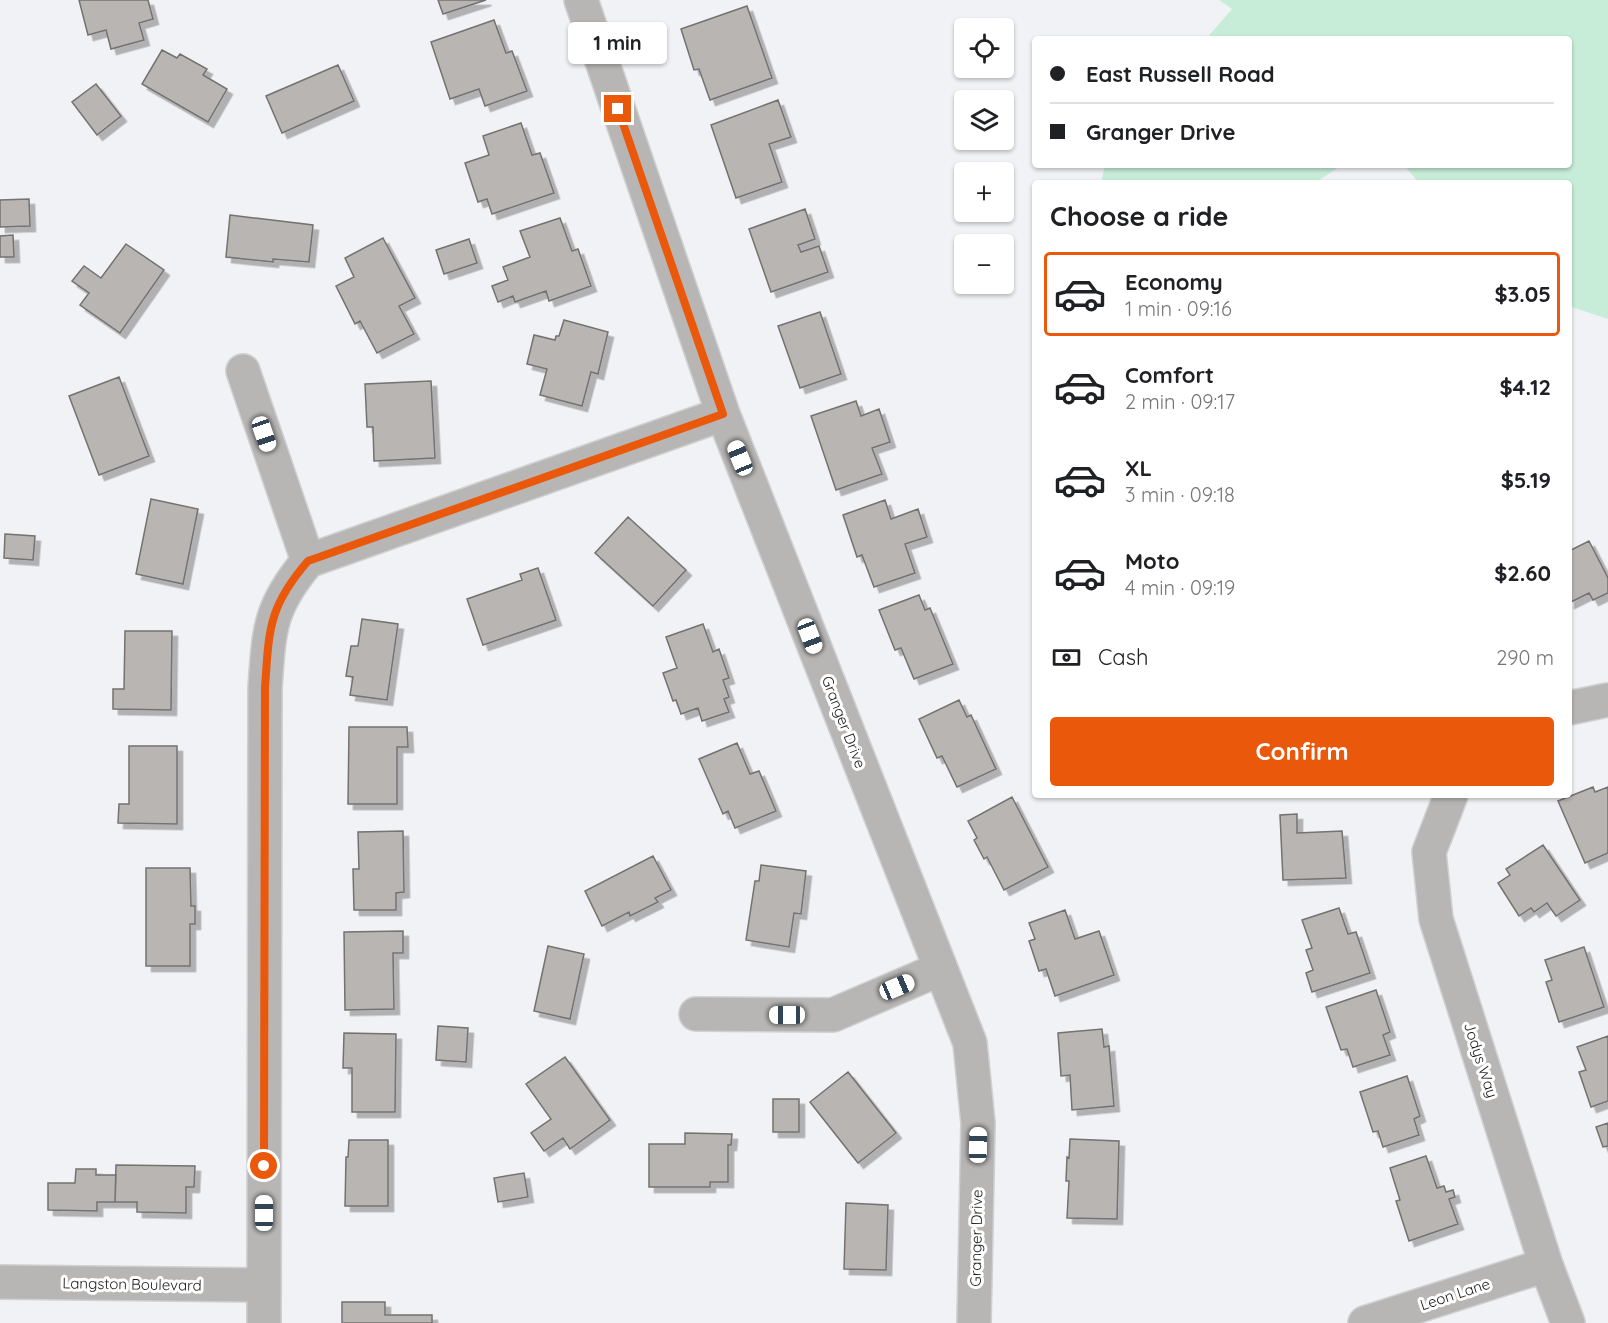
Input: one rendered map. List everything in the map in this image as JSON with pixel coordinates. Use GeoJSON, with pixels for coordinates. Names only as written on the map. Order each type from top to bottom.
{"type":"FeatureCollection","features":[{"type":"Feature","properties":{"kind":"street","name":"Granger Drive"},"geometry":{"type":"LineString","coordinates":[[581,0],[723,414],[970,1042],[978,1123],[974,1323]]}},
{"type":"Feature","properties":{"kind":"street"},"geometry":{"type":"LineString","coordinates":[[243,370],[308,561]]}},
{"type":"Feature","properties":{"kind":"street"},"geometry":{"type":"LineString","coordinates":[[264,1323],[265,688],[268,634],[276,608],[289,583],[308,561],[723,414]]}},
{"type":"Feature","properties":{"kind":"street"},"geometry":{"type":"LineString","coordinates":[[1572,707],[1608,700]]}},
{"type":"Feature","properties":{"kind":"street","name":"Jodys Way"},"geometry":{"type":"LineString","coordinates":[[1450,798],[1429,852],[1436,919],[1546,1265],[1568,1323]]}},
{"type":"Feature","properties":{"kind":"street"},"geometry":{"type":"LineString","coordinates":[[696,1014],[833,1015],[940,969]]}},
{"type":"Feature","properties":{"kind":"street","name":"Leon Lane"},"geometry":{"type":"LineString","coordinates":[[1365,1323],[1546,1265]]}},
{"type":"Feature","properties":{"kind":"street","name":"Langston Boulevard"},"geometry":{"type":"LineString","coordinates":[[0,1282],[264,1285]]}},
{"type":"Feature","properties":{"kind":"green space"},"geometry":{"type":"Polygon","coordinates":[[[1219,0],[1608,0],[1608,319],[1572,307],[1572,180],[1416,180],[1406,168],[1572,168],[1572,36],[1209,36],[1232,9],[1219,0]]]}},
{"type":"Feature","properties":{"kind":"green space"},"geometry":{"type":"Polygon","coordinates":[[[1104,168],[1338,168],[1320,180],[1102,180],[1104,168]]]}},
{"type":"Feature","properties":{"kind":"building"},"geometry":{"type":"Polygon","coordinates":[[[79,0],[148,0],[153,19],[139,23],[144,40],[111,49],[106,30],[88,35],[79,0]]]}},
{"type":"Feature","properties":{"kind":"building"},"geometry":{"type":"Polygon","coordinates":[[[438,0],[486,0],[443,14],[438,0]]]}},
{"type":"Feature","properties":{"kind":"building"},"geometry":{"type":"Polygon","coordinates":[[[747,6],[772,78],[710,100],[699,69],[694,70],[681,29],[747,6]]]}},
{"type":"Feature","properties":{"kind":"building"},"geometry":{"type":"Polygon","coordinates":[[[494,20],[506,53],[512,51],[527,91],[485,106],[479,89],[450,99],[431,42],[494,20]]]}},
{"type":"Feature","properties":{"kind":"building"},"geometry":{"type":"Polygon","coordinates":[[[162,50],[177,58],[180,54],[207,69],[203,75],[227,89],[208,122],[142,84],[162,50]]]}},
{"type":"Feature","properties":{"kind":"building"},"geometry":{"type":"Polygon","coordinates":[[[338,65],[354,101],[282,133],[266,96],[338,65]]]}},
{"type":"Feature","properties":{"kind":"building"},"geometry":{"type":"Polygon","coordinates":[[[96,84],[121,116],[97,135],[72,102],[96,84]]]}},
{"type":"Feature","properties":{"kind":"building"},"geometry":{"type":"Polygon","coordinates":[[[778,100],[791,137],[769,144],[782,182],[736,198],[711,125],[778,100]]]}},
{"type":"Feature","properties":{"kind":"building"},"geometry":{"type":"Polygon","coordinates":[[[521,123],[532,155],[540,153],[554,193],[492,214],[487,199],[478,202],[465,163],[489,155],[483,136],[521,123]]]}},
{"type":"Feature","properties":{"kind":"building"},"geometry":{"type":"Polygon","coordinates":[[[29,199],[30,226],[0,227],[0,200],[29,199]]]}},
{"type":"Feature","properties":{"kind":"building"},"geometry":{"type":"Polygon","coordinates":[[[805,209],[815,239],[798,245],[801,252],[819,246],[828,272],[771,292],[749,229],[805,209]]]}},
{"type":"Feature","properties":{"kind":"building"},"geometry":{"type":"Polygon","coordinates":[[[230,215],[313,225],[309,262],[273,259],[273,262],[226,257],[230,215]]]}},
{"type":"Feature","properties":{"kind":"building"},"geometry":{"type":"Polygon","coordinates":[[[560,218],[572,251],[578,249],[591,286],[549,301],[546,291],[515,302],[513,296],[498,302],[492,286],[508,280],[503,267],[530,257],[520,231],[560,218]]]}},
{"type":"Feature","properties":{"kind":"building"},"geometry":{"type":"Polygon","coordinates":[[[13,235],[14,257],[0,257],[0,236],[13,235]]]}},
{"type":"Feature","properties":{"kind":"building"},"geometry":{"type":"Polygon","coordinates":[[[383,238],[415,298],[399,306],[414,334],[377,353],[360,321],[355,324],[336,286],[354,277],[345,258],[383,238]]]}},
{"type":"Feature","properties":{"kind":"building"},"geometry":{"type":"Polygon","coordinates":[[[469,239],[477,263],[444,274],[436,250],[469,239]]]}},
{"type":"Feature","properties":{"kind":"building"},"geometry":{"type":"Polygon","coordinates":[[[126,244],[164,270],[120,333],[80,305],[89,293],[72,281],[84,266],[101,278],[126,244]]]}},
{"type":"Feature","properties":{"kind":"building"},"geometry":{"type":"Polygon","coordinates":[[[820,312],[841,374],[800,388],[778,326],[820,312]]]}},
{"type":"Feature","properties":{"kind":"building"},"geometry":{"type":"Polygon","coordinates":[[[564,320],[608,332],[598,374],[591,372],[582,406],[540,395],[547,369],[527,364],[534,335],[555,340],[556,336],[559,336],[564,320]]]}},
{"type":"Feature","properties":{"kind":"building"},"geometry":{"type":"Polygon","coordinates":[[[119,377],[149,456],[99,475],[69,396],[119,377]]]}},
{"type":"Feature","properties":{"kind":"building"},"geometry":{"type":"Polygon","coordinates":[[[431,381],[435,458],[374,461],[373,427],[367,427],[365,384],[431,381]]]}},
{"type":"Feature","properties":{"kind":"building"},"geometry":{"type":"Polygon","coordinates":[[[856,401],[861,416],[879,409],[890,442],[872,448],[882,474],[836,490],[811,416],[856,401]]]}},
{"type":"Feature","properties":{"kind":"building"},"geometry":{"type":"Polygon","coordinates":[[[151,499],[198,509],[183,584],[136,574],[151,499]]]}},
{"type":"Feature","properties":{"kind":"building"},"geometry":{"type":"Polygon","coordinates":[[[885,500],[891,519],[918,509],[927,537],[905,544],[915,573],[874,587],[862,555],[857,557],[843,515],[885,500]]]}},
{"type":"Feature","properties":{"kind":"building"},"geometry":{"type":"Polygon","coordinates":[[[628,517],[686,570],[653,606],[595,553],[628,517]]]}},
{"type":"Feature","properties":{"kind":"building"},"geometry":{"type":"Polygon","coordinates":[[[5,534],[35,536],[33,560],[4,558],[5,534]]]}},
{"type":"Feature","properties":{"kind":"building"},"geometry":{"type":"Polygon","coordinates":[[[1589,541],[1608,578],[1608,593],[1593,600],[1589,593],[1572,602],[1572,550],[1589,541]]]}},
{"type":"Feature","properties":{"kind":"building"},"geometry":{"type":"Polygon","coordinates":[[[538,568],[556,620],[483,645],[467,599],[522,580],[520,574],[538,568]]]}},
{"type":"Feature","properties":{"kind":"building"},"geometry":{"type":"Polygon","coordinates":[[[919,595],[925,610],[930,608],[953,664],[914,679],[901,648],[895,650],[879,610],[919,595]]]}},
{"type":"Feature","properties":{"kind":"building"},"geometry":{"type":"Polygon","coordinates":[[[362,619],[398,624],[387,700],[350,695],[353,677],[346,676],[351,646],[358,646],[362,619]]]}},
{"type":"Feature","properties":{"kind":"building"},"geometry":{"type":"Polygon","coordinates":[[[703,624],[713,652],[719,649],[729,678],[723,680],[729,697],[724,699],[729,712],[702,721],[698,708],[681,714],[676,700],[673,701],[663,673],[677,668],[666,637],[703,624]]]}},
{"type":"Feature","properties":{"kind":"building"},"geometry":{"type":"Polygon","coordinates":[[[125,631],[172,631],[171,710],[113,709],[113,689],[124,689],[125,631]]]}},
{"type":"Feature","properties":{"kind":"building"},"geometry":{"type":"Polygon","coordinates":[[[959,700],[967,717],[971,715],[996,769],[957,787],[942,756],[937,758],[919,719],[959,700]]]}},
{"type":"Feature","properties":{"kind":"building"},"geometry":{"type":"Polygon","coordinates":[[[349,727],[407,727],[408,747],[397,747],[397,804],[348,804],[349,727]]]}},
{"type":"Feature","properties":{"kind":"building"},"geometry":{"type":"Polygon","coordinates":[[[737,743],[750,774],[759,771],[776,811],[735,828],[728,811],[723,814],[699,759],[737,743]]]}},
{"type":"Feature","properties":{"kind":"building"},"geometry":{"type":"Polygon","coordinates":[[[129,746],[177,746],[177,824],[118,823],[119,804],[129,804],[129,746]]]}},
{"type":"Feature","properties":{"kind":"building"},"geometry":{"type":"Polygon","coordinates":[[[1593,787],[1595,792],[1608,787],[1608,853],[1585,863],[1558,801],[1572,798],[1572,795],[1593,787]]]}},
{"type":"Feature","properties":{"kind":"building"},"geometry":{"type":"Polygon","coordinates":[[[1012,797],[1048,867],[1004,890],[987,857],[984,859],[974,840],[977,838],[968,821],[1012,797]]]}},
{"type":"Feature","properties":{"kind":"building"},"geometry":{"type":"Polygon","coordinates":[[[1297,814],[1297,833],[1342,831],[1346,878],[1283,880],[1280,815],[1297,814]]]}},
{"type":"Feature","properties":{"kind":"building"},"geometry":{"type":"Polygon","coordinates":[[[403,831],[404,892],[396,893],[396,910],[354,910],[353,869],[359,869],[358,832],[403,831]]]}},
{"type":"Feature","properties":{"kind":"building"},"geometry":{"type":"Polygon","coordinates":[[[1543,845],[1580,900],[1556,916],[1547,903],[1534,912],[1531,908],[1519,916],[1498,883],[1510,875],[1506,869],[1543,845]]]}},
{"type":"Feature","properties":{"kind":"building"},"geometry":{"type":"Polygon","coordinates":[[[653,856],[671,890],[655,898],[658,902],[630,916],[629,912],[602,926],[585,891],[653,856]]]}},
{"type":"Feature","properties":{"kind":"building"},"geometry":{"type":"Polygon","coordinates":[[[761,865],[806,871],[801,914],[794,913],[789,947],[746,940],[755,881],[759,881],[761,865]]]}},
{"type":"Feature","properties":{"kind":"building"},"geometry":{"type":"Polygon","coordinates":[[[146,868],[190,868],[191,906],[195,906],[195,924],[190,924],[190,966],[146,966],[146,868]]]}},
{"type":"Feature","properties":{"kind":"building"},"geometry":{"type":"Polygon","coordinates":[[[1339,908],[1348,934],[1356,932],[1370,973],[1312,992],[1306,973],[1313,970],[1306,950],[1312,948],[1302,920],[1339,908]]]}},
{"type":"Feature","properties":{"kind":"building"},"geometry":{"type":"Polygon","coordinates":[[[1065,910],[1075,939],[1099,931],[1114,975],[1055,996],[1046,969],[1039,971],[1029,941],[1035,939],[1029,923],[1065,910]]]}},
{"type":"Feature","properties":{"kind":"building"},"geometry":{"type":"Polygon","coordinates":[[[403,931],[403,953],[393,953],[394,1009],[345,1010],[344,932],[403,931]]]}},
{"type":"Feature","properties":{"kind":"building"},"geometry":{"type":"Polygon","coordinates":[[[548,946],[584,954],[570,1019],[534,1011],[548,946]]]}},
{"type":"Feature","properties":{"kind":"building"},"geometry":{"type":"Polygon","coordinates":[[[1584,947],[1604,1007],[1559,1022],[1546,982],[1552,980],[1545,960],[1584,947]]]}},
{"type":"Feature","properties":{"kind":"building"},"geometry":{"type":"Polygon","coordinates":[[[1376,990],[1390,1032],[1383,1035],[1390,1055],[1353,1067],[1347,1049],[1341,1050],[1326,1007],[1376,990]]]}},
{"type":"Feature","properties":{"kind":"building"},"geometry":{"type":"Polygon","coordinates":[[[438,1026],[468,1028],[466,1062],[436,1060],[438,1026]]]}},
{"type":"Feature","properties":{"kind":"building"},"geometry":{"type":"Polygon","coordinates":[[[1102,1029],[1104,1047],[1109,1046],[1114,1106],[1072,1110],[1070,1075],[1061,1076],[1058,1033],[1102,1029]]]}},
{"type":"Feature","properties":{"kind":"building"},"geometry":{"type":"Polygon","coordinates":[[[344,1033],[396,1034],[395,1112],[352,1112],[352,1068],[343,1068],[344,1033]]]}},
{"type":"Feature","properties":{"kind":"building"},"geometry":{"type":"Polygon","coordinates":[[[1608,1036],[1608,1101],[1591,1107],[1579,1072],[1586,1070],[1577,1047],[1608,1036]]]}},
{"type":"Feature","properties":{"kind":"building"},"geometry":{"type":"Polygon","coordinates":[[[565,1057],[610,1120],[570,1149],[563,1138],[544,1151],[531,1133],[551,1119],[526,1084],[565,1057]]]}},
{"type":"Feature","properties":{"kind":"building"},"geometry":{"type":"Polygon","coordinates":[[[848,1072],[896,1133],[858,1163],[810,1102],[848,1072]]]}},
{"type":"Feature","properties":{"kind":"building"},"geometry":{"type":"Polygon","coordinates":[[[1407,1076],[1420,1116],[1414,1119],[1419,1135],[1383,1147],[1378,1131],[1373,1132],[1360,1092],[1407,1076]]]}},
{"type":"Feature","properties":{"kind":"building"},"geometry":{"type":"Polygon","coordinates":[[[773,1099],[799,1099],[799,1132],[773,1132],[773,1099]]]}},
{"type":"Feature","properties":{"kind":"building"},"geometry":{"type":"Polygon","coordinates":[[[1608,1123],[1608,1146],[1603,1147],[1596,1127],[1608,1123]]]}},
{"type":"Feature","properties":{"kind":"building"},"geometry":{"type":"Polygon","coordinates":[[[685,1133],[732,1134],[731,1145],[728,1145],[728,1182],[710,1182],[710,1187],[649,1187],[649,1144],[685,1144],[685,1133]]]}},
{"type":"Feature","properties":{"kind":"building"},"geometry":{"type":"Polygon","coordinates":[[[1070,1139],[1119,1141],[1117,1219],[1067,1218],[1069,1181],[1066,1181],[1070,1139]]]}},
{"type":"Feature","properties":{"kind":"building"},"geometry":{"type":"Polygon","coordinates":[[[349,1140],[388,1140],[388,1206],[345,1206],[346,1157],[348,1157],[349,1140]]]}},
{"type":"Feature","properties":{"kind":"building"},"geometry":{"type":"Polygon","coordinates":[[[1426,1156],[1437,1188],[1444,1186],[1446,1192],[1453,1190],[1455,1197],[1449,1199],[1458,1224],[1409,1241],[1396,1201],[1400,1200],[1390,1168],[1426,1156]]]}},
{"type":"Feature","properties":{"kind":"building"},"geometry":{"type":"Polygon","coordinates":[[[116,1165],[195,1166],[194,1187],[186,1187],[186,1213],[137,1212],[137,1202],[115,1202],[116,1165]]]}},
{"type":"Feature","properties":{"kind":"building"},"geometry":{"type":"Polygon","coordinates":[[[76,1169],[96,1169],[96,1175],[116,1175],[115,1202],[97,1202],[97,1211],[48,1210],[48,1183],[75,1183],[76,1169]]]}},
{"type":"Feature","properties":{"kind":"building"},"geometry":{"type":"Polygon","coordinates":[[[524,1173],[528,1197],[498,1202],[494,1178],[524,1173]]]}},
{"type":"Feature","properties":{"kind":"building"},"geometry":{"type":"Polygon","coordinates":[[[846,1203],[888,1205],[886,1270],[844,1269],[846,1203]]]}},
{"type":"Feature","properties":{"kind":"building"},"geometry":{"type":"Polygon","coordinates":[[[342,1302],[385,1302],[385,1315],[432,1315],[432,1323],[342,1323],[342,1302]]]}},
{"type":"Feature","properties":{"kind":"route"},"geometry":{"type":"LineString","coordinates":[[264,1166],[265,688],[268,634],[276,608],[289,583],[308,561],[723,414],[618,109]]}}]}
